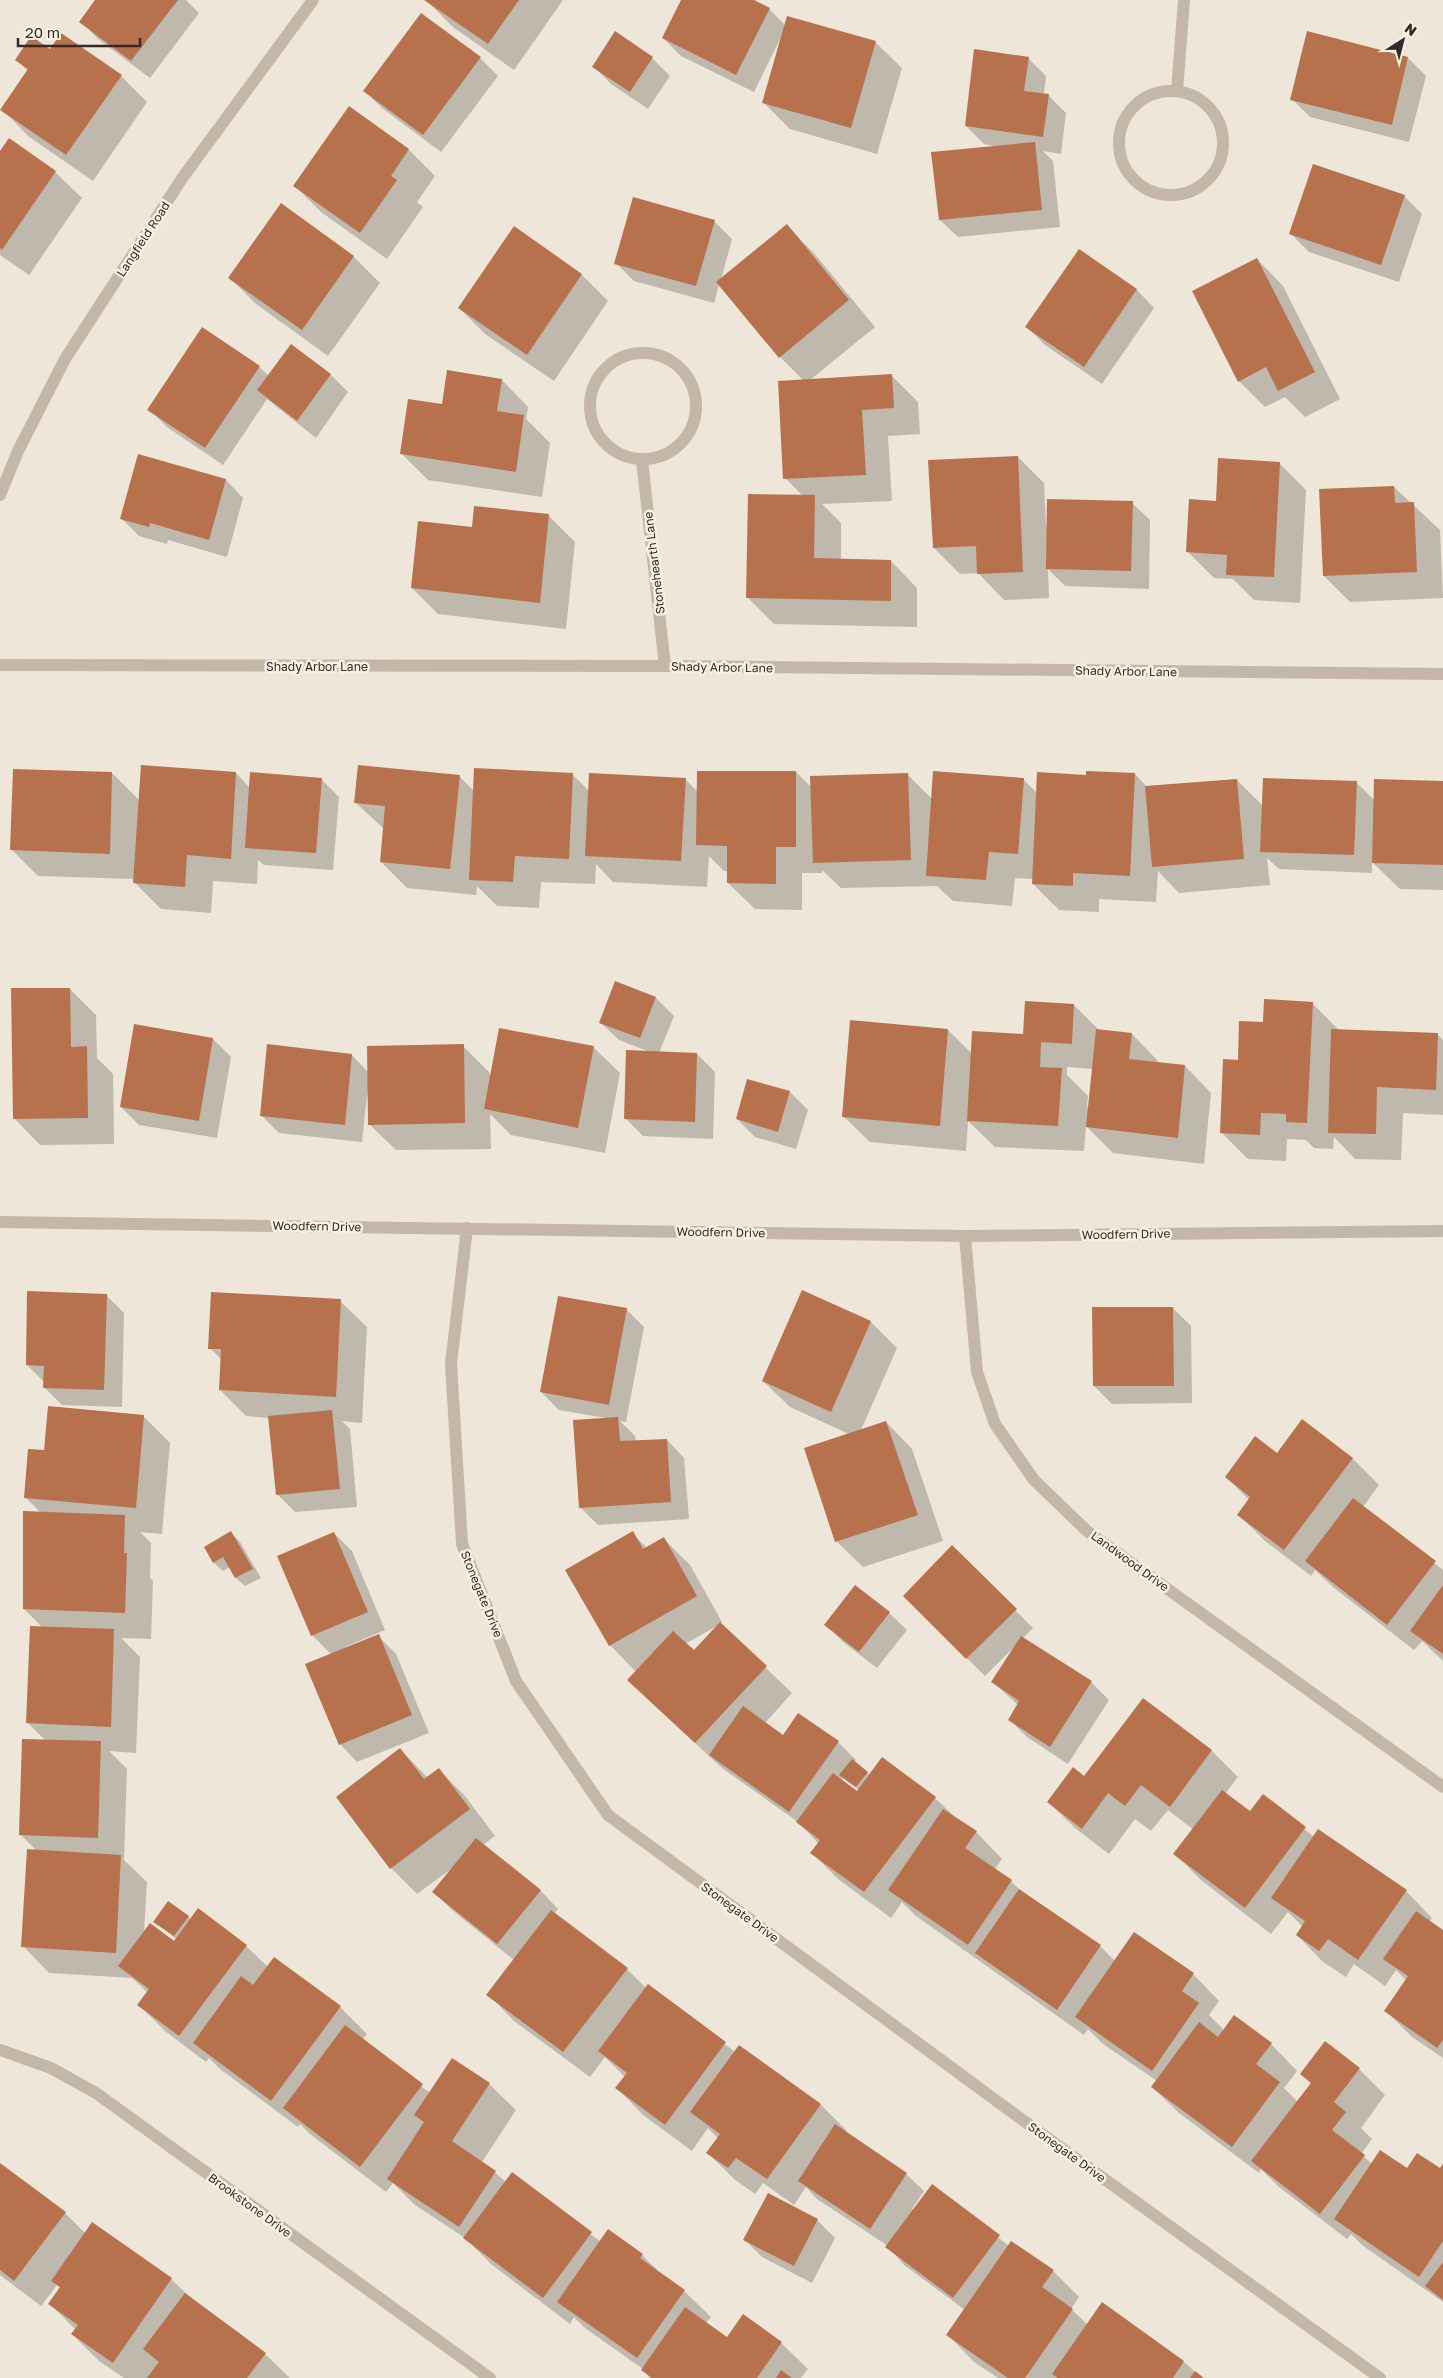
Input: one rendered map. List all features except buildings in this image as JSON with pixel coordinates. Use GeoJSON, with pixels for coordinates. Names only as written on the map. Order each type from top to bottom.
{"type":"FeatureCollection","features":[{"type":"Feature","properties":{"kind":"street","name":"Langfield Road"},"geometry":{"type":"LineString","coordinates":[[0,495],[18,451],[65,359],[183,177],[313,0]]}},
{"type":"Feature","properties":{"kind":"street"},"geometry":{"type":"LineString","coordinates":[[1177,91],[1184,0]]}},
{"type":"Feature","properties":{"kind":"street"},"geometry":{"type":"LineString","coordinates":[[1177,91],[1201,101],[1217,119],[1224,144],[1217,168],[1201,187],[1177,196],[1152,192],[1132,178],[1119,156],[1120,130],[1132,108],[1152,94],[1177,91]]}},
{"type":"Feature","properties":{"kind":"street"},"geometry":{"type":"LineString","coordinates":[[640,352],[658,355],[674,362],[685,374],[693,389],[696,406],[693,423],[686,438],[674,450],[659,457],[642,460],[624,456],[608,447],[596,433],[590,416],[590,398],[596,380],[607,366],[622,357],[640,352]]}},
{"type":"Feature","properties":{"kind":"street","name":"Stonehearth Lane"},"geometry":{"type":"LineString","coordinates":[[642,460],[665,666]]}},
{"type":"Feature","properties":{"kind":"street","name":"Shady Arbor Lane"},"geometry":{"type":"LineString","coordinates":[[0,665],[665,666],[1443,674]]}},
{"type":"Feature","properties":{"kind":"street","name":"Woodfern Drive"},"geometry":{"type":"LineString","coordinates":[[0,1222],[965,1236],[1443,1231]]}},
{"type":"Feature","properties":{"kind":"street","name":"Stonegate Drive"},"geometry":{"type":"LineString","coordinates":[[467,1228],[451,1364],[462,1544],[516,1681],[608,1815],[1032,2127],[1380,2378]]}},
{"type":"Feature","properties":{"kind":"street","name":"Landwood Drive"},"geometry":{"type":"LineString","coordinates":[[965,1236],[977,1372],[995,1424],[1034,1480],[1087,1530],[1443,1787]]}},
{"type":"Feature","properties":{"kind":"street","name":"Brookstone Drive"},"geometry":{"type":"LineString","coordinates":[[0,2050],[51,2068],[96,2093],[490,2378]]}}]}
